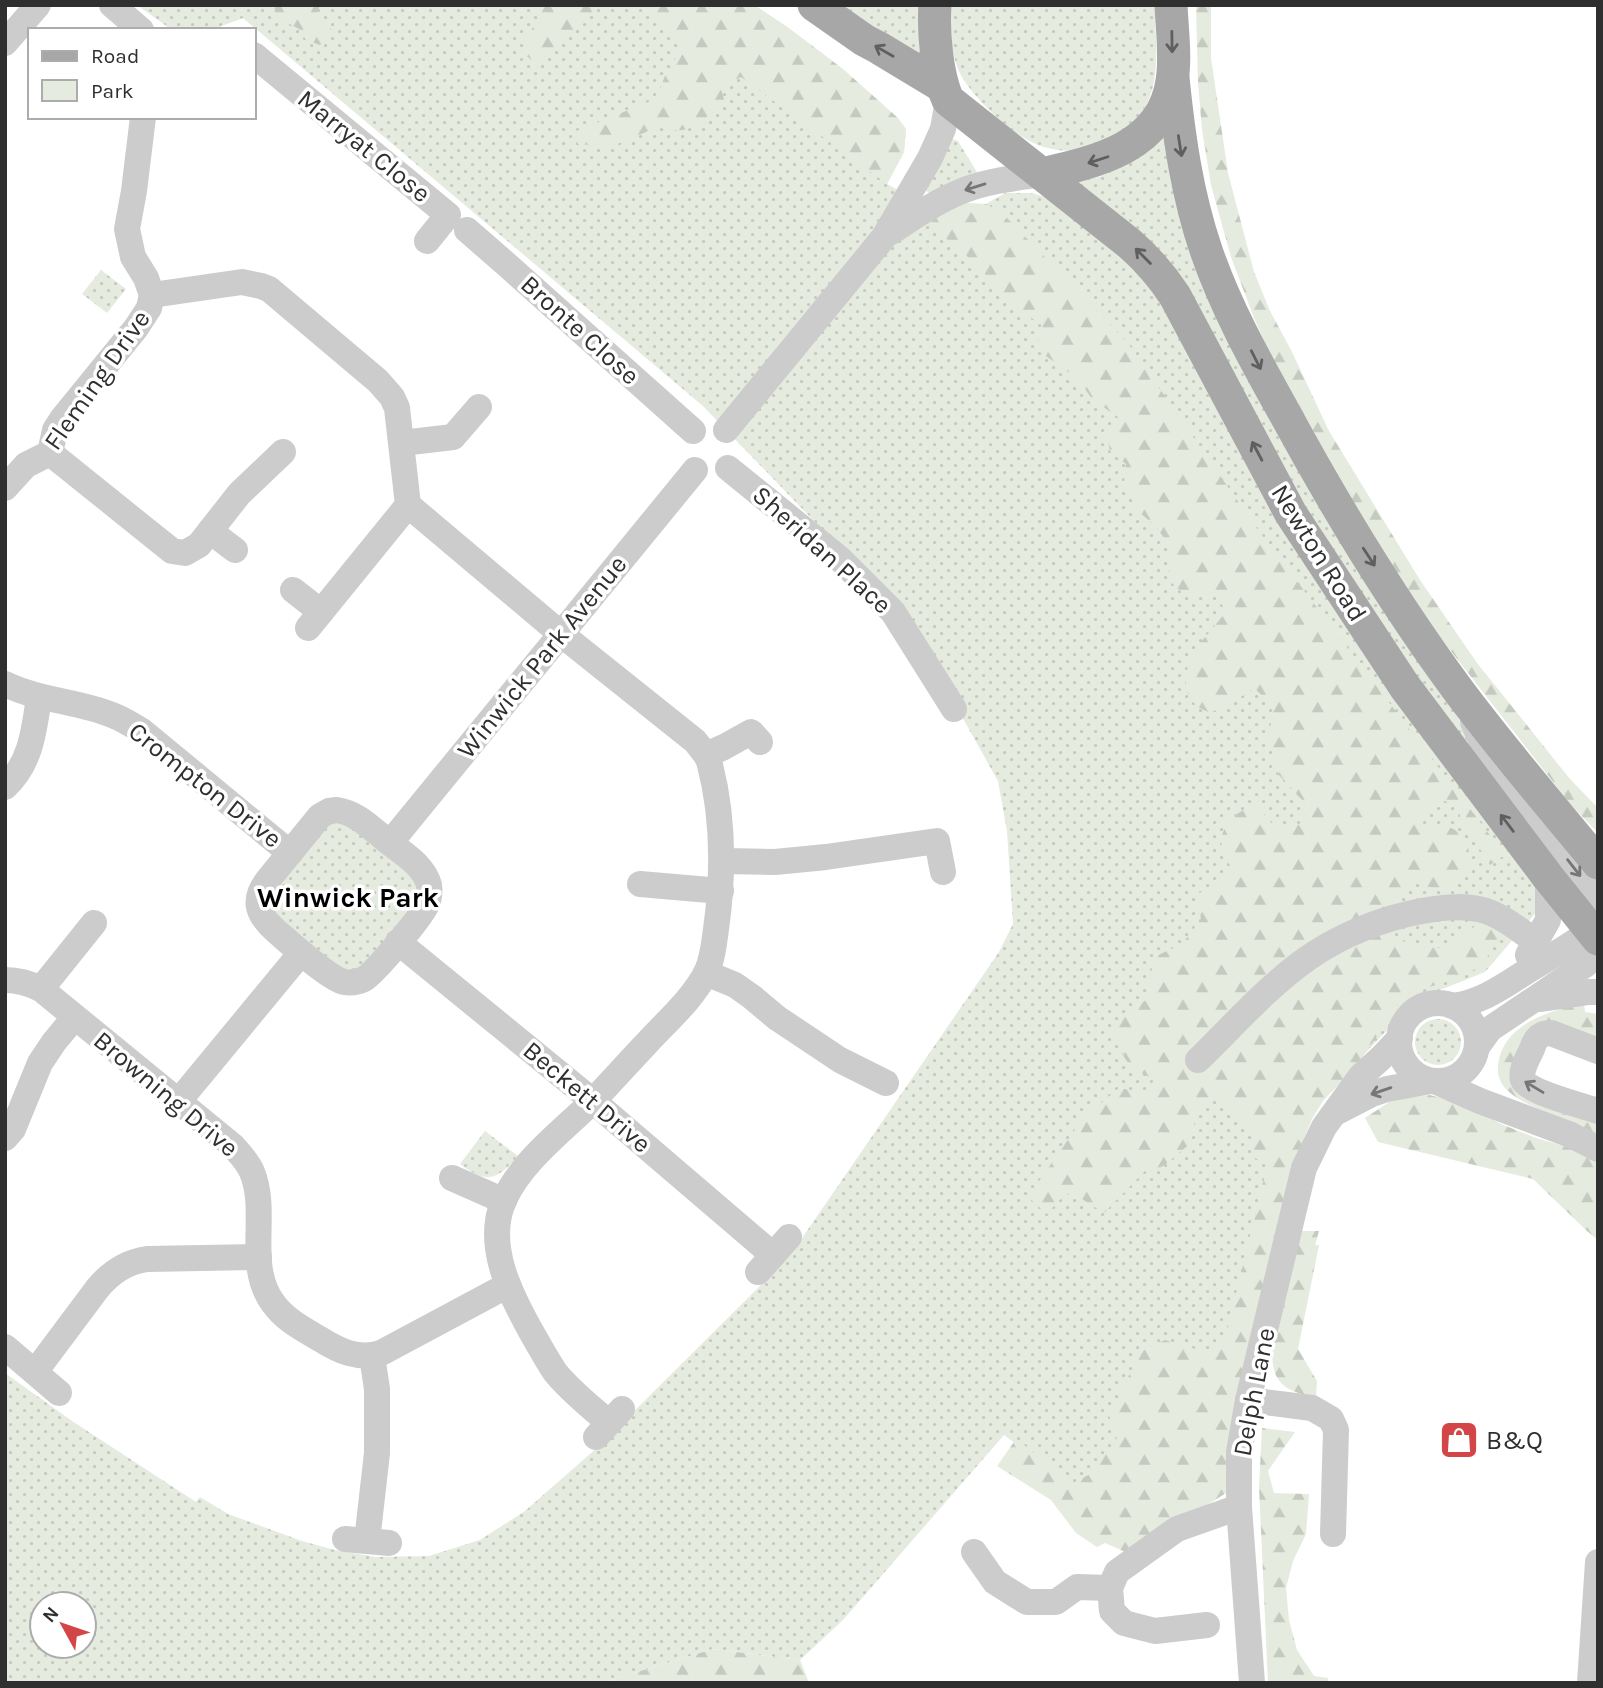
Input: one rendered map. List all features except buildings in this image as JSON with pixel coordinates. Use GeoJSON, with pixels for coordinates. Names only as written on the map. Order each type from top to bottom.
{"type":"FeatureCollection","features":[{"type":"Feature","properties":{"kind":"main road"},"geometry":{"type":"LineString","coordinates":[[814,5],[945,93]]}},
{"type":"Feature","properties":{"kind":"main road"},"geometry":{"type":"LineString","coordinates":[[935,5],[935,38],[945,93]]}},
{"type":"Feature","properties":{"kind":"main road","name":"Newton Road"},"geometry":{"type":"LineString","coordinates":[[1171,5],[1173,78],[1178,132],[1187,183],[1218,282],[1266,380],[1310,461],[1402,608],[1458,689],[1598,863]]}},
{"type":"Feature","properties":{"kind":"main road"},"geometry":{"type":"LineString","coordinates":[[1042,174],[1109,156],[1132,144],[1150,127],[1165,107],[1173,78]]}},
{"type":"Feature","properties":{"kind":"main road","name":"Newton Road"},"geometry":{"type":"LineString","coordinates":[[945,93],[1130,244],[1154,267],[1175,296],[1291,514],[1405,688],[1596,937]]}},
{"type":"Feature","properties":{"kind":"street"},"geometry":{"type":"LineString","coordinates":[[5,43],[38,5]]}},
{"type":"Feature","properties":{"kind":"street"},"geometry":{"type":"LineString","coordinates":[[112,5],[139,28]]}},
{"type":"Feature","properties":{"kind":"street","name":"Marryat Close"},"geometry":{"type":"LineString","coordinates":[[256,57],[448,215],[427,241]]}},
{"type":"Feature","properties":{"kind":"street"},"geometry":{"type":"LineString","coordinates":[[726,430],[884,237],[930,158],[943,129],[945,93]]}},
{"type":"Feature","properties":{"kind":"street"},"geometry":{"type":"LineString","coordinates":[[143,119],[127,229],[133,257],[146,278],[152,295],[242,282],[269,289],[392,397],[397,408],[408,505],[561,634],[695,741],[706,755],[711,768],[723,861],[713,952],[706,973],[688,999],[593,1101],[537,1156],[512,1186],[499,1215],[498,1248],[508,1285],[526,1322],[556,1373],[608,1423]]}},
{"type":"Feature","properties":{"kind":"street"},"geometry":{"type":"LineString","coordinates":[[884,237],[917,215],[962,191],[987,183],[1042,174]]}},
{"type":"Feature","properties":{"kind":"street","name":"Bronte Close"},"geometry":{"type":"LineString","coordinates":[[467,230],[693,431]]}},
{"type":"Feature","properties":{"kind":"street","name":"Fleming Drive"},"geometry":{"type":"LineString","coordinates":[[5,488],[26,465],[50,453],[55,430],[62,419],[136,328],[149,307],[152,295]]}},
{"type":"Feature","properties":{"kind":"street"},"geometry":{"type":"LineString","coordinates":[[402,443],[453,437],[479,407]]}},
{"type":"Feature","properties":{"kind":"street"},"geometry":{"type":"LineString","coordinates":[[706,425],[720,426],[732,436],[735,452],[728,468],[708,475],[695,470],[686,458],[685,451],[685,443],[693,431],[706,425]]}},
{"type":"Feature","properties":{"kind":"street"},"geometry":{"type":"LineString","coordinates":[[50,453],[172,551],[185,553],[199,545],[239,494],[283,453]]}},
{"type":"Feature","properties":{"kind":"street","name":"Sheridan Place"},"geometry":{"type":"LineString","coordinates":[[728,468],[839,558],[893,612],[954,709]]}},
{"type":"Feature","properties":{"kind":"street","name":"Winwick Park Avenue"},"geometry":{"type":"LineString","coordinates":[[390,843],[695,470]]}},
{"type":"Feature","properties":{"kind":"street"},"geometry":{"type":"LineString","coordinates":[[293,590],[315,620],[408,505]]}},
{"type":"Feature","properties":{"kind":"street"},"geometry":{"type":"LineString","coordinates":[[210,531],[235,550]]}},
{"type":"Feature","properties":{"kind":"street","name":"Crompton Drive"},"geometry":{"type":"LineString","coordinates":[[5,684],[39,697],[95,709],[126,721],[142,731],[290,853]]}},
{"type":"Feature","properties":{"kind":"street"},"geometry":{"type":"LineString","coordinates":[[1458,689],[1488,756],[1598,899]]}},
{"type":"Feature","properties":{"kind":"street"},"geometry":{"type":"LineString","coordinates":[[5,787],[19,773],[25,762],[35,726],[39,697]]}},
{"type":"Feature","properties":{"kind":"street"},"geometry":{"type":"LineString","coordinates":[[706,755],[753,732]]}},
{"type":"Feature","properties":{"kind":"street"},"geometry":{"type":"LineString","coordinates":[[337,810],[354,814],[421,869],[430,888],[426,908],[371,974],[363,980],[344,982],[301,953],[262,916],[258,897],[261,888],[290,853],[320,816],[337,810]]}},
{"type":"Feature","properties":{"kind":"street"},"geometry":{"type":"LineString","coordinates":[[723,861],[775,862],[947,839],[943,872]]}},
{"type":"Feature","properties":{"kind":"street"},"geometry":{"type":"LineString","coordinates":[[1503,986],[1525,959],[1548,920],[1548,877]]}},
{"type":"Feature","properties":{"kind":"street"},"geometry":{"type":"LineString","coordinates":[[637,885],[720,891]]}},
{"type":"Feature","properties":{"kind":"street"},"geometry":{"type":"LineString","coordinates":[[1198,1060],[1307,959],[1326,947],[1386,920],[1431,909],[1478,909],[1500,917],[1536,942]]}},
{"type":"Feature","properties":{"kind":"street"},"geometry":{"type":"LineString","coordinates":[[41,989],[94,923]]}},
{"type":"Feature","properties":{"kind":"street"},"geometry":{"type":"LineString","coordinates":[[1452,1006],[1467,1004],[1596,937]]}},
{"type":"Feature","properties":{"kind":"street"},"geometry":{"type":"LineString","coordinates":[[1334,1113],[1387,1089],[1448,1080],[1460,1074],[1470,1065],[1490,1029],[1585,965],[1596,937]]}},
{"type":"Feature","properties":{"kind":"street","name":"Beckett Drive"},"geometry":{"type":"LineString","coordinates":[[398,942],[593,1101],[773,1255]]}},
{"type":"Feature","properties":{"kind":"street"},"geometry":{"type":"LineString","coordinates":[[177,1102],[301,953]]}},
{"type":"Feature","properties":{"kind":"street"},"geometry":{"type":"LineString","coordinates":[[706,973],[744,990],[792,1029],[850,1066],[886,1082]]}},
{"type":"Feature","properties":{"kind":"street","name":"Browning Drive"},"geometry":{"type":"LineString","coordinates":[[5,980],[29,983],[41,989],[233,1146],[251,1170],[256,1186],[259,1257],[264,1284],[274,1304],[290,1320],[337,1349],[360,1356],[372,1356]]}},
{"type":"Feature","properties":{"kind":"street"},"geometry":{"type":"LineString","coordinates":[[1531,1001],[1598,992]]}},
{"type":"Feature","properties":{"kind":"street"},"geometry":{"type":"LineString","coordinates":[[1510,1111],[1482,1075],[1474,1027],[1461,1011],[1441,1003],[1418,1009],[1409,1017],[1403,1027],[1400,1050],[1410,1070],[1420,1077],[1570,1135],[1598,1149]]}},
{"type":"Feature","properties":{"kind":"street","name":"Browning Drive"},"geometry":{"type":"LineString","coordinates":[[5,1138],[13,1129],[40,1063],[74,1018]]}},
{"type":"Feature","properties":{"kind":"street"},"geometry":{"type":"LineString","coordinates":[[1598,1051],[1545,1033],[1535,1041],[1522,1072],[1523,1080],[1532,1090],[1598,1111]]}},
{"type":"Feature","properties":{"kind":"street","name":"Delph Lane"},"geometry":{"type":"LineString","coordinates":[[1252,1683],[1239,1507],[1239,1452],[1248,1400],[1304,1168],[1324,1127],[1361,1076],[1400,1038]]}},
{"type":"Feature","properties":{"kind":"street"},"geometry":{"type":"LineString","coordinates":[[450,1178],[504,1201]]}},
{"type":"Feature","properties":{"kind":"street"},"geometry":{"type":"LineString","coordinates":[[35,1372],[102,1284],[123,1266],[147,1259],[259,1257]]}},
{"type":"Feature","properties":{"kind":"street"},"geometry":{"type":"LineString","coordinates":[[367,1541],[377,1453],[377,1389],[372,1356],[508,1285]]}},
{"type":"Feature","properties":{"kind":"street"},"geometry":{"type":"LineString","coordinates":[[5,1347],[60,1392]]}},
{"type":"Feature","properties":{"kind":"street"},"geometry":{"type":"LineString","coordinates":[[1248,1400],[1312,1408],[1331,1419],[1336,1430],[1332,1534]]}},
{"type":"Feature","properties":{"kind":"street"},"geometry":{"type":"LineString","coordinates":[[1207,1625],[1155,1631],[1124,1623],[1111,1611],[1110,1588],[1117,1572],[1177,1529],[1239,1507]]}},
{"type":"Feature","properties":{"kind":"street"},"geometry":{"type":"LineString","coordinates":[[974,1552],[995,1582],[1027,1602],[1056,1602],[1077,1587],[1110,1588]]}},
{"type":"Feature","properties":{"kind":"street"},"geometry":{"type":"LineString","coordinates":[[1590,1683],[1598,1562]]}},
{"type":"Feature","properties":{"kind":"green space"},"geometry":{"type":"Polygon","coordinates":[[[137,5],[754,5],[840,68],[888,109],[906,129],[904,152],[887,184],[918,201],[986,204],[1005,193],[1031,193],[1053,199],[1135,264],[1546,901],[1485,972],[1410,1002],[1396,1021],[1288,1134],[1229,1382],[1115,1517],[1004,1435],[843,1620],[800,1660],[713,1649],[601,1683],[5,1683],[5,1373],[72,1421],[196,1502],[200,1497],[228,1514],[302,1541],[376,1557],[429,1556],[480,1540],[525,1511],[598,1447],[758,1288],[800,1241],[999,952],[1013,924],[1007,831],[998,781],[899,609],[703,406],[243,18],[216,28],[169,28],[137,5]]]}},
{"type":"Feature","properties":{"kind":"green space"},"geometry":{"type":"Polygon","coordinates":[[[274,5],[320,5],[315,20],[328,24],[333,32],[320,45],[306,40],[299,29],[276,17],[274,5]]]}},
{"type":"Feature","properties":{"kind":"green space"},"geometry":{"type":"Polygon","coordinates":[[[541,5],[600,5],[539,63],[526,55],[524,45],[538,18],[541,5]]]}},
{"type":"Feature","properties":{"kind":"green space"},"geometry":{"type":"Polygon","coordinates":[[[639,5],[754,5],[786,26],[843,69],[898,118],[906,129],[904,152],[887,184],[741,77],[720,86],[724,99],[703,120],[688,129],[669,130],[658,127],[610,147],[578,144],[574,132],[656,99],[665,76],[683,45],[639,5]]]}},
{"type":"Feature","properties":{"kind":"green space"},"geometry":{"type":"Polygon","coordinates":[[[833,5],[921,5],[927,69],[833,5]]]}},
{"type":"Feature","properties":{"kind":"green space"},"geometry":{"type":"Polygon","coordinates":[[[949,5],[1155,5],[1155,75],[1146,105],[1138,118],[1127,127],[1081,150],[1054,149],[1027,140],[992,113],[963,79],[953,53],[949,5]]]}},
{"type":"Feature","properties":{"kind":"green space"},"geometry":{"type":"Polygon","coordinates":[[[1196,5],[1211,5],[1211,58],[1228,173],[1254,272],[1270,311],[1329,431],[1420,580],[1477,663],[1570,779],[1598,808],[1598,833],[1571,805],[1440,637],[1382,551],[1283,384],[1231,257],[1211,185],[1198,82],[1196,5]]]}},
{"type":"Feature","properties":{"kind":"green space"},"geometry":{"type":"Polygon","coordinates":[[[1166,131],[1171,165],[1477,754],[1392,649],[1247,411],[1072,181],[1099,177],[1131,162],[1166,131]]]}},
{"type":"Feature","properties":{"kind":"green space"},"geometry":{"type":"Polygon","coordinates":[[[949,138],[958,141],[978,174],[930,194],[925,190],[949,138]]]}},
{"type":"Feature","properties":{"kind":"green space"},"geometry":{"type":"Polygon","coordinates":[[[955,203],[987,204],[1007,218],[1128,343],[1255,526],[1505,855],[1490,865],[1460,817],[1459,807],[1440,799],[1421,817],[1423,824],[1437,824],[1461,834],[1468,846],[1470,864],[1448,886],[1435,888],[1417,883],[1377,911],[1387,933],[1415,947],[1447,948],[1479,923],[1504,930],[1481,967],[1415,993],[1397,1006],[1355,1067],[1323,1101],[1312,1119],[1304,1138],[1241,1391],[1226,1493],[1130,1554],[1105,1543],[1097,1547],[1076,1533],[1051,1500],[997,1466],[1016,1439],[1075,1483],[1093,1472],[1118,1436],[1109,1416],[1141,1351],[1165,1340],[1209,1353],[1225,1339],[1267,1166],[1251,1155],[1253,1140],[1240,1116],[1214,1095],[1195,1120],[1190,1144],[1153,1172],[1146,1170],[1104,1213],[1071,1192],[1058,1201],[1047,1214],[1028,1197],[1083,1118],[1119,1088],[1143,1092],[1155,1080],[1132,1068],[1124,1057],[1112,1025],[1146,1000],[1154,957],[1182,944],[1201,919],[1196,895],[1233,874],[1220,840],[1228,820],[1254,803],[1276,828],[1303,823],[1306,804],[1278,774],[1269,738],[1273,706],[1254,688],[1223,709],[1208,712],[1196,706],[1188,694],[1185,679],[1191,654],[1226,612],[1216,594],[1190,596],[1169,580],[1168,543],[1155,526],[1137,510],[1124,483],[1126,464],[1110,451],[1107,436],[1118,417],[1093,400],[1077,378],[1043,354],[1038,341],[1042,324],[1009,306],[990,279],[962,251],[929,225],[938,214],[955,203]]]}},
{"type":"Feature","properties":{"kind":"green space"},"geometry":{"type":"Polygon","coordinates":[[[101,270],[126,289],[107,313],[82,294],[101,270]]]}},
{"type":"Feature","properties":{"kind":"green space"},"geometry":{"type":"Polygon","coordinates":[[[340,819],[416,876],[422,890],[368,966],[350,974],[274,918],[268,899],[321,827],[340,819]]]}},
{"type":"Feature","properties":{"kind":"green space"},"geometry":{"type":"Polygon","coordinates":[[[1584,1003],[1585,1012],[1598,1014],[1598,1043],[1557,1031],[1521,1068],[1598,1116],[1598,1136],[1516,1097],[1504,1087],[1498,1072],[1502,1051],[1518,1029],[1543,1015],[1584,1003]]]}},
{"type":"Feature","properties":{"kind":"green space"},"geometry":{"type":"Polygon","coordinates":[[[1438,1019],[1447,1020],[1454,1026],[1460,1033],[1460,1051],[1454,1058],[1447,1064],[1438,1065],[1429,1064],[1422,1058],[1416,1051],[1415,1042],[1416,1033],[1422,1026],[1429,1020],[1438,1019]]]}},
{"type":"Feature","properties":{"kind":"green space"},"geometry":{"type":"Polygon","coordinates":[[[1430,1095],[1467,1105],[1501,1124],[1598,1160],[1598,1240],[1533,1179],[1378,1142],[1365,1118],[1394,1099],[1430,1095]]]}},
{"type":"Feature","properties":{"kind":"green space"},"geometry":{"type":"Polygon","coordinates":[[[485,1131],[518,1156],[498,1174],[485,1177],[460,1164],[485,1131]]]}},
{"type":"Feature","properties":{"kind":"green space"},"geometry":{"type":"Polygon","coordinates":[[[1301,1231],[1319,1231],[1315,1245],[1319,1245],[1298,1349],[1317,1381],[1316,1397],[1295,1392],[1281,1383],[1272,1359],[1272,1347],[1301,1231]]]}},
{"type":"Feature","properties":{"kind":"green space"},"geometry":{"type":"Polygon","coordinates":[[[1262,1428],[1295,1432],[1268,1471],[1274,1493],[1309,1494],[1306,1534],[1293,1561],[1286,1588],[1289,1620],[1297,1650],[1314,1676],[1328,1678],[1328,1683],[1268,1683],[1259,1487],[1262,1428]]]}},
{"type":"Feature","properties":{"kind":"green space"},"geometry":{"type":"Polygon","coordinates":[[[713,1649],[800,1660],[809,1683],[601,1683],[713,1649]]]}},
{"type":"Feature","properties":{"kind":"place","name":"B&Q"},"geometry":{"type":"Point","coordinates":[1459,1440]}},
{"type":"Feature","properties":{"kind":"district","name":"Winwick Park"},"geometry":{"type":"Point","coordinates":[348,897]}}]}
